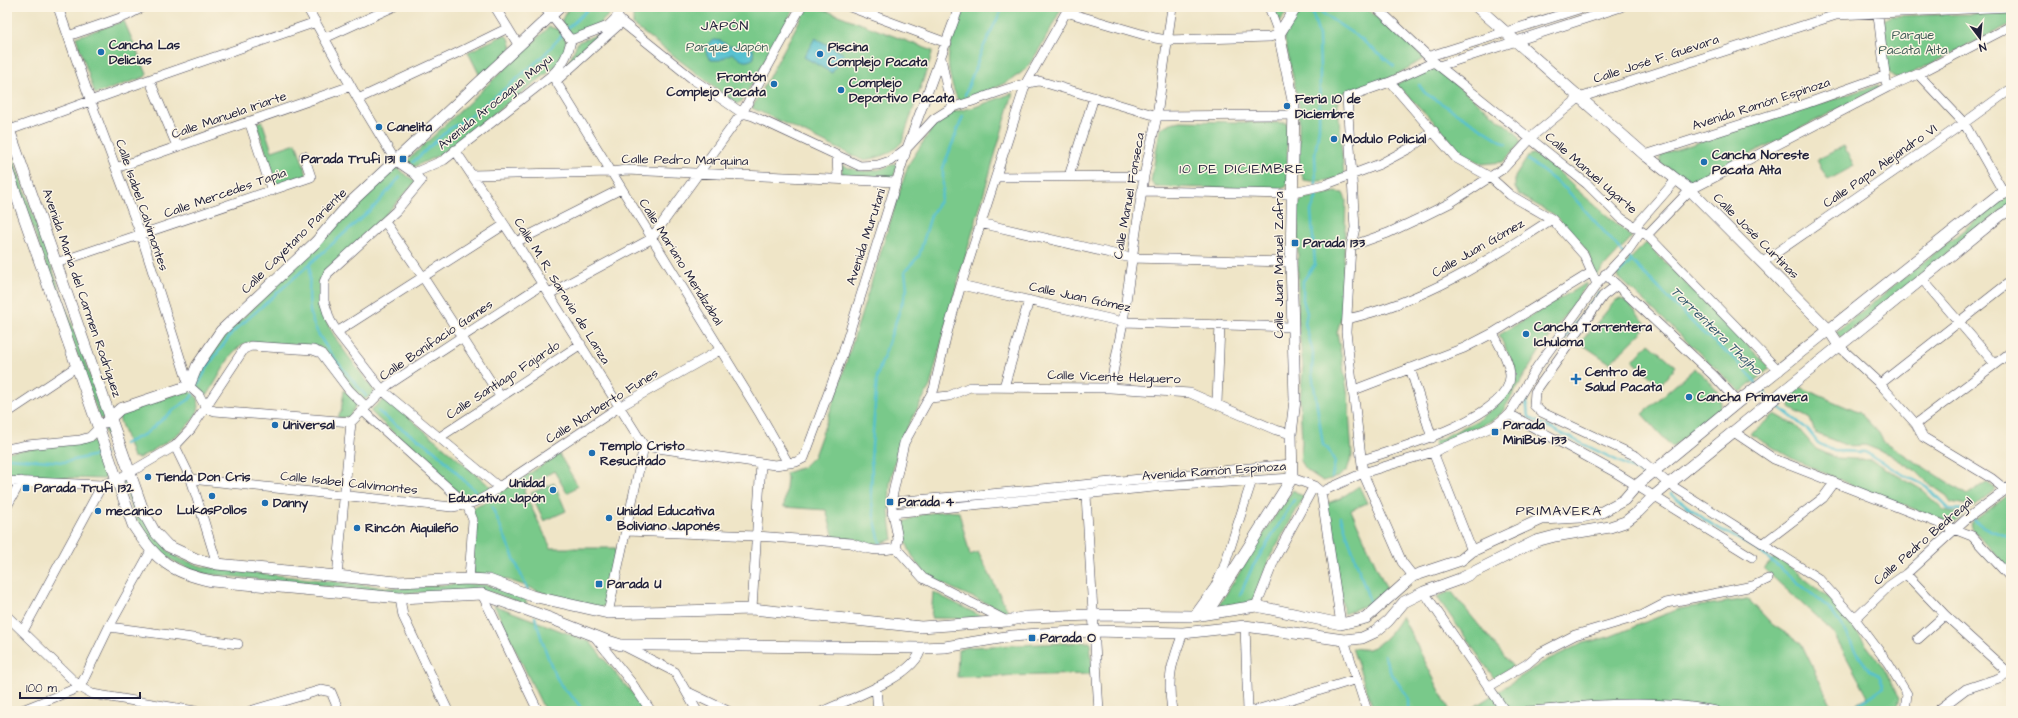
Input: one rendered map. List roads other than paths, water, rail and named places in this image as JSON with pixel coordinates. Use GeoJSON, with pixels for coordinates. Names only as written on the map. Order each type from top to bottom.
{"type":"FeatureCollection","features":[{"type":"Feature","properties":{"kind":"street","name":"Calle Isabel Calvimontes"},"geometry":{"type":"LineString","coordinates":[[58,7],[91,102],[141,235],[189,386],[199,395],[206,408]]}},
{"type":"Feature","properties":{"kind":"street"},"geometry":{"type":"LineString","coordinates":[[68,36],[126,16],[143,7]]}},
{"type":"Feature","properties":{"kind":"street"},"geometry":{"type":"LineString","coordinates":[[307,7],[358,98],[405,168],[421,181],[385,222],[328,274],[324,282],[324,301],[330,320],[337,332],[383,391],[499,487]]}},
{"type":"Feature","properties":{"kind":"street"},"geometry":{"type":"LineString","coordinates":[[324,38],[393,7]]}},
{"type":"Feature","properties":{"kind":"street"},"geometry":{"type":"LineString","coordinates":[[495,7],[519,46]]}},
{"type":"Feature","properties":{"kind":"street","name":"Calle Cayetano Pariente"},"geometry":{"type":"LineString","coordinates":[[189,386],[197,366],[220,331],[316,242],[349,204],[405,168],[519,46],[547,11],[560,7]]}},
{"type":"Feature","properties":{"kind":"street"},"geometry":{"type":"LineString","coordinates":[[624,7],[618,12],[619,20],[694,80],[742,113],[753,116],[860,166],[869,166],[890,160],[907,148],[934,119],[953,107],[978,101],[1026,83],[1039,81],[1157,116],[1294,115]]}},
{"type":"Feature","properties":{"kind":"street"},"geometry":{"type":"LineString","coordinates":[[549,294],[651,239],[742,113],[800,7]]}},
{"type":"Feature","properties":{"kind":"street"},"geometry":{"type":"LineString","coordinates":[[850,7],[946,43]]}},
{"type":"Feature","properties":{"kind":"street","name":"Avenida Murutani"},"geometry":{"type":"LineString","coordinates":[[788,463],[804,458],[807,452],[841,359],[907,148],[959,7]]}},
{"type":"Feature","properties":{"kind":"street","name":"Calle Manuel Fonseca"},"geometry":{"type":"LineString","coordinates":[[1110,388],[1123,322],[1144,176],[1157,116],[1172,7]]}},
{"type":"Feature","properties":{"kind":"street","name":"Calle Juan Manuel Zafra"},"geometry":{"type":"LineString","coordinates":[[1269,7],[1279,34],[1294,105],[1293,192],[1290,262],[1294,400],[1291,434],[1292,478]]}},
{"type":"Feature","properties":{"kind":"street"},"geometry":{"type":"LineString","coordinates":[[896,548],[898,539],[891,502],[904,443],[934,389],[946,333],[1026,83],[1068,10],[1155,38],[1167,40],[1270,37],[1279,34],[1296,7]]}},
{"type":"Feature","properties":{"kind":"street","name":"Calle Manuel Ugarte"},"geometry":{"type":"LineString","coordinates":[[1376,7],[1434,61],[1587,184],[1622,218],[1641,232],[1779,371]]}},
{"type":"Feature","properties":{"kind":"street","name":"Calle José Curtinas"},"geometry":{"type":"LineString","coordinates":[[1477,7],[1645,155],[1690,190],[1829,330],[1840,347],[1880,384],[1916,424],[1923,437],[2008,488]]}},
{"type":"Feature","properties":{"kind":"street"},"geometry":{"type":"LineString","coordinates":[[1412,576],[1402,562],[1363,473],[1354,390],[1347,349],[1351,246],[1355,228],[1347,97],[1390,82],[1434,61],[1505,32],[1585,7]]}},
{"type":"Feature","properties":{"kind":"street"},"geometry":{"type":"LineString","coordinates":[[1434,61],[1516,41],[1621,7]]}},
{"type":"Feature","properties":{"kind":"street","name":"Calle José F. Guevara"},"geometry":{"type":"LineString","coordinates":[[1351,246],[1388,233],[1422,218],[1450,203],[1504,168],[1531,139],[1580,98],[1836,15],[1877,10],[2011,7]]}},
{"type":"Feature","properties":{"kind":"street"},"geometry":{"type":"LineString","coordinates":[[1877,10],[1884,76],[1888,87]]}},
{"type":"Feature","properties":{"kind":"street"},"geometry":{"type":"LineString","coordinates":[[547,11],[570,38],[608,26],[619,20]]}},
{"type":"Feature","properties":{"kind":"street"},"geometry":{"type":"LineString","coordinates":[[554,78],[619,20]]}},
{"type":"Feature","properties":{"kind":"street"},"geometry":{"type":"LineString","coordinates":[[8,128],[91,102],[151,79],[316,22]]}},
{"type":"Feature","properties":{"kind":"street"},"geometry":{"type":"LineString","coordinates":[[1641,232],[1690,190],[1888,87],[1918,74],[2011,26]]}},
{"type":"Feature","properties":{"kind":"street"},"geometry":{"type":"LineString","coordinates":[[358,98],[508,28]]}},
{"type":"Feature","properties":{"kind":"street","name":"Avenida Arocagua Mayu"},"geometry":{"type":"LineString","coordinates":[[405,168],[444,160],[455,150],[554,78],[563,65],[568,54],[570,38]]}},
{"type":"Feature","properties":{"kind":"street"},"geometry":{"type":"LineString","coordinates":[[941,57],[946,88],[953,107]]}},
{"type":"Feature","properties":{"kind":"street"},"geometry":{"type":"LineString","coordinates":[[1676,180],[1628,252],[1605,274],[1597,284],[1537,367],[1509,414],[1494,426],[1433,452],[1363,473],[1318,489],[1275,558],[1256,606],[1341,624],[1366,618],[1412,576],[1461,560],[1472,551],[1542,518],[1581,517],[1600,512],[1624,500],[1636,486],[1738,402],[1779,371],[1997,196],[2009,190],[1964,123],[1918,74]]}},
{"type":"Feature","properties":{"kind":"street","name":"Avenida Ramón Espinoza"},"geometry":{"type":"LineString","coordinates":[[1645,155],[1805,104],[1884,76]]}},
{"type":"Feature","properties":{"kind":"street","name":"Calle Mariano Mendizábal"},"geometry":{"type":"LineString","coordinates":[[554,78],[788,463]]}},
{"type":"Feature","properties":{"kind":"street"},"geometry":{"type":"LineString","coordinates":[[151,79],[152,86],[177,146]]}},
{"type":"Feature","properties":{"kind":"street"},"geometry":{"type":"LineString","coordinates":[[1390,82],[1456,158],[1490,177],[1510,194],[1552,219],[1584,255],[1597,284]]}},
{"type":"Feature","properties":{"kind":"street","name":"Calle Manuela Iriarte"},"geometry":{"type":"LineString","coordinates":[[116,168],[351,86]]}},
{"type":"Feature","properties":{"kind":"street","name":"Calle Papa Alejandro VI"},"geometry":{"type":"LineString","coordinates":[[1762,262],[2011,89]]}},
{"type":"Feature","properties":{"kind":"street"},"geometry":{"type":"LineString","coordinates":[[1069,176],[1094,97]]}},
{"type":"Feature","properties":{"kind":"street"},"geometry":{"type":"LineString","coordinates":[[248,121],[272,190]]}},
{"type":"Feature","properties":{"kind":"street","name":"Avenida Maria del Carmen Rodríguez"},"geometry":{"type":"LineString","coordinates":[[8,128],[144,513],[154,531],[168,546],[183,555],[217,564],[337,577],[416,583],[469,579],[489,580],[528,594],[608,614],[752,609],[921,627],[1007,621],[1026,617],[1094,615],[1194,616],[1256,606]]}},
{"type":"Feature","properties":{"kind":"street"},"geometry":{"type":"LineString","coordinates":[[1143,191],[1285,194],[1324,185],[1380,164],[1410,148],[1434,131]]}},
{"type":"Feature","properties":{"kind":"street","name":"Calle M. R. Saravia de Lanza"},"geometry":{"type":"LineString","coordinates":[[455,150],[543,284],[644,446]]}},
{"type":"Feature","properties":{"kind":"street","name":"Calle Mercedes Tapia"},"geometry":{"type":"LineString","coordinates":[[56,263],[311,177],[304,156]]}},
{"type":"Feature","properties":{"kind":"street"},"geometry":{"type":"LineString","coordinates":[[837,156],[838,179]]}},
{"type":"Feature","properties":{"kind":"street"},"geometry":{"type":"LineString","coordinates":[[7,169],[133,525],[151,551],[168,566],[190,577],[212,581],[400,598],[482,594],[552,619],[595,637],[621,645],[675,672],[697,711]]}},
{"type":"Feature","properties":{"kind":"street","name":"Calle Pedro Marquina"},"geometry":{"type":"LineString","coordinates":[[472,174],[612,172],[626,170],[897,182]]}},
{"type":"Feature","properties":{"kind":"street"},"geometry":{"type":"LineString","coordinates":[[997,177],[1144,176]]}},
{"type":"Feature","properties":{"kind":"street"},"geometry":{"type":"LineString","coordinates":[[516,242],[621,189]]}},
{"type":"Feature","properties":{"kind":"street"},"geometry":{"type":"LineString","coordinates":[[621,645],[921,648],[945,647],[1027,635],[1093,631],[1183,633],[1245,626],[1344,640],[1362,638],[1375,632],[1388,621],[1404,602],[1424,592],[1460,579],[1536,541],[1555,536],[1610,527],[1624,522],[1638,512],[1654,496],[1840,347],[2001,215],[2011,209]]}},
{"type":"Feature","properties":{"kind":"street","name":"Calle Juan Gómez"},"geometry":{"type":"LineString","coordinates":[[1347,319],[1400,302],[1436,288],[1505,250],[1552,219]]}},
{"type":"Feature","properties":{"kind":"street"},"geometry":{"type":"LineString","coordinates":[[385,222],[462,336],[500,396]]}},
{"type":"Feature","properties":{"kind":"street"},"geometry":{"type":"LineString","coordinates":[[980,223],[1131,258],[1290,262]]}},
{"type":"Feature","properties":{"kind":"street"},"geometry":{"type":"LineString","coordinates":[[337,332],[504,225]]}},
{"type":"Feature","properties":{"kind":"street"},"geometry":{"type":"LineString","coordinates":[[1354,390],[1464,348],[1493,334],[1592,272]]}},
{"type":"Feature","properties":{"kind":"street"},"geometry":{"type":"LineString","coordinates":[[1605,274],[1714,376],[1738,402]]}},
{"type":"Feature","properties":{"kind":"street"},"geometry":{"type":"LineString","coordinates":[[1922,279],[1995,364]]}},
{"type":"Feature","properties":{"kind":"street"},"geometry":{"type":"LineString","coordinates":[[1880,384],[2011,281]]}},
{"type":"Feature","properties":{"kind":"street","name":"Calle Bonifacio Games"},"geometry":{"type":"LineString","coordinates":[[351,422],[388,385],[543,284]]}},
{"type":"Feature","properties":{"kind":"street","name":"Calle Juan Gómez"},"geometry":{"type":"LineString","coordinates":[[961,285],[1123,322],[1292,327]]}},
{"type":"Feature","properties":{"kind":"street"},"geometry":{"type":"LineString","coordinates":[[1617,285],[1603,296],[1535,392],[1534,405],[1542,412],[1636,456],[1669,484],[1819,579],[1855,619],[1888,663],[1907,694],[1905,711]]}},
{"type":"Feature","properties":{"kind":"street"},"geometry":{"type":"LineString","coordinates":[[1004,386],[1029,300]]}},
{"type":"Feature","properties":{"kind":"street"},"geometry":{"type":"LineString","coordinates":[[1217,403],[1220,324]]}},
{"type":"Feature","properties":{"kind":"street"},"geometry":{"type":"LineString","coordinates":[[1362,460],[1432,438],[1476,416],[1499,397],[1509,386],[1511,375],[1493,334]]}},
{"type":"Feature","properties":{"kind":"street","name":"Calle Santiago Fajardo"},"geometry":{"type":"LineString","coordinates":[[440,437],[581,344]]}},
{"type":"Feature","properties":{"kind":"street"},"geometry":{"type":"LineString","coordinates":[[7,481],[102,485],[117,480],[175,446],[191,429],[206,408],[244,349],[251,346],[313,350],[321,353],[364,409],[466,505],[473,520],[469,579]]}},
{"type":"Feature","properties":{"kind":"street","name":"Calle Norberto Funes"},"geometry":{"type":"LineString","coordinates":[[499,487],[619,408],[720,350]]}},
{"type":"Feature","properties":{"kind":"street"},"geometry":{"type":"LineString","coordinates":[[1916,424],[2011,352]]}},
{"type":"Feature","properties":{"kind":"street"},"geometry":{"type":"LineString","coordinates":[[7,413],[76,367]]}},
{"type":"Feature","properties":{"kind":"street"},"geometry":{"type":"LineString","coordinates":[[1410,368],[1432,438]]}},
{"type":"Feature","properties":{"kind":"street"},"geometry":{"type":"LineString","coordinates":[[7,449],[27,445],[80,440],[90,437],[120,409],[189,386]]}},
{"type":"Feature","properties":{"kind":"street","name":"Calle Vicente Helguero"},"geometry":{"type":"LineString","coordinates":[[930,398],[949,396],[970,387],[1004,386],[1110,388],[1190,393],[1217,403],[1276,430],[1291,434]]}},
{"type":"Feature","properties":{"kind":"street"},"geometry":{"type":"LineString","coordinates":[[206,408],[215,411],[351,422],[337,577]]}},
{"type":"Feature","properties":{"kind":"street"},"geometry":{"type":"LineString","coordinates":[[1509,414],[1614,471],[1752,557]]}},
{"type":"Feature","properties":{"kind":"street"},"geometry":{"type":"LineString","coordinates":[[1734,432],[1774,459],[1972,536],[2011,578]]}},
{"type":"Feature","properties":{"kind":"street"},"geometry":{"type":"LineString","coordinates":[[175,446],[191,479],[217,564]]}},
{"type":"Feature","properties":{"kind":"street"},"geometry":{"type":"LineString","coordinates":[[608,614],[644,446],[761,464],[775,465],[788,463]]}},
{"type":"Feature","properties":{"kind":"street"},"geometry":{"type":"LineString","coordinates":[[1433,452],[1472,551]]}},
{"type":"Feature","properties":{"kind":"street"},"geometry":{"type":"LineString","coordinates":[[752,609],[761,464]]}},
{"type":"Feature","properties":{"kind":"street","name":"Avenida Ramón Espinoza"},"geometry":{"type":"LineString","coordinates":[[891,502],[990,494],[1291,464]]}},
{"type":"Feature","properties":{"kind":"street"},"geometry":{"type":"LineString","coordinates":[[1207,613],[1292,478]]}},
{"type":"Feature","properties":{"kind":"street","name":"Avenida Ramón Espinoza"},"geometry":{"type":"LineString","coordinates":[[892,513],[1086,495],[1164,486],[1252,480],[1292,478],[1318,489]]}},
{"type":"Feature","properties":{"kind":"street","name":"Calle Isabel Calvimontes"},"geometry":{"type":"LineString","coordinates":[[191,479],[452,507],[466,505],[489,496],[499,487]]}},
{"type":"Feature","properties":{"kind":"street"},"geometry":{"type":"LineString","coordinates":[[1172,711],[1168,688],[1170,667],[1183,633],[1215,587],[1223,570],[1252,480]]}},
{"type":"Feature","properties":{"kind":"street"},"geometry":{"type":"LineString","coordinates":[[7,506],[21,481]]}},
{"type":"Feature","properties":{"kind":"street"},"geometry":{"type":"LineString","coordinates":[[1764,543],[1823,498],[1834,483]]}},
{"type":"Feature","properties":{"kind":"street"},"geometry":{"type":"LineString","coordinates":[[23,631],[102,485]]}},
{"type":"Feature","properties":{"kind":"street","name":"Calle Pedro Bedregal"},"geometry":{"type":"LineString","coordinates":[[1855,619],[1889,586],[1906,574],[1965,520],[2008,488]]}},
{"type":"Feature","properties":{"kind":"street"},"geometry":{"type":"LineString","coordinates":[[1318,489],[1341,624]]}},
{"type":"Feature","properties":{"kind":"street"},"geometry":{"type":"LineString","coordinates":[[1086,495],[1094,615],[1093,631],[1098,711]]}},
{"type":"Feature","properties":{"kind":"street"},"geometry":{"type":"LineString","coordinates":[[627,531],[756,536],[851,543],[881,552],[896,548]]}},
{"type":"Feature","properties":{"kind":"street"},"geometry":{"type":"LineString","coordinates":[[896,548],[923,578],[1007,621]]}},
{"type":"Feature","properties":{"kind":"street"},"geometry":{"type":"LineString","coordinates":[[20,711],[80,687],[109,628],[151,551]]}},
{"type":"Feature","properties":{"kind":"street"},"geometry":{"type":"LineString","coordinates":[[1906,574],[1946,615],[2010,672],[1966,689],[1937,711]]}},
{"type":"Feature","properties":{"kind":"street"},"geometry":{"type":"LineString","coordinates":[[1488,688],[1527,664],[1540,653],[1575,635],[1643,616],[1666,603],[1753,586],[1768,579]]}},
{"type":"Feature","properties":{"kind":"street"},"geometry":{"type":"LineString","coordinates":[[1424,592],[1505,711]]}},
{"type":"Feature","properties":{"kind":"street"},"geometry":{"type":"LineString","coordinates":[[482,594],[538,711]]}},
{"type":"Feature","properties":{"kind":"street"},"geometry":{"type":"LineString","coordinates":[[400,598],[403,616],[448,711]]}},
{"type":"Feature","properties":{"kind":"street"},"geometry":{"type":"LineString","coordinates":[[552,619],[557,602]]}},
{"type":"Feature","properties":{"kind":"street"},"geometry":{"type":"LineString","coordinates":[[1918,639],[1946,615]]}},
{"type":"Feature","properties":{"kind":"street"},"geometry":{"type":"LineString","coordinates":[[7,616],[80,687],[92,694],[195,711]]}},
{"type":"Feature","properties":{"kind":"street"},"geometry":{"type":"LineString","coordinates":[[1026,617],[1027,635]]}},
{"type":"Feature","properties":{"kind":"street"},"geometry":{"type":"LineString","coordinates":[[1245,626],[1248,711]]}},
{"type":"Feature","properties":{"kind":"street"},"geometry":{"type":"LineString","coordinates":[[109,628],[238,644]]}},
{"type":"Feature","properties":{"kind":"street"},"geometry":{"type":"LineString","coordinates":[[595,637],[631,682],[651,711]]}},
{"type":"Feature","properties":{"kind":"street"},"geometry":{"type":"LineString","coordinates":[[1344,640],[1367,711]]}},
{"type":"Feature","properties":{"kind":"street"},"geometry":{"type":"LineString","coordinates":[[823,711],[876,687],[900,674],[913,664],[920,656],[921,648]]}},
{"type":"Feature","properties":{"kind":"street"},"geometry":{"type":"LineString","coordinates":[[1253,711],[1357,679]]}},
{"type":"Feature","properties":{"kind":"street"},"geometry":{"type":"LineString","coordinates":[[876,687],[878,711]]}},
{"type":"Feature","properties":{"kind":"street"},"geometry":{"type":"LineString","coordinates":[[250,711],[321,690],[331,692],[339,711]]}},
{"type":"Feature","properties":{"kind":"street"},"geometry":{"type":"LineString","coordinates":[[686,691],[728,711]]}},
{"type":"Feature","properties":{"kind":"street"},"geometry":{"type":"LineString","coordinates":[[1527,711],[1600,705],[1652,704],[1691,706],[1716,711]]}},
{"type":"Feature","properties":{"kind":"water","name":"Piscina Complejo Pacata"},"geometry":{"type":"Polygon","coordinates":[[[815,38],[844,54],[832,73],[804,57],[815,38]]]}},
{"type":"Feature","properties":{"kind":"water"},"geometry":{"type":"Polygon","coordinates":[[[715,40],[721,41],[729,46],[745,45],[750,47],[753,49],[754,58],[745,61],[732,53],[720,60],[711,60],[708,57],[706,48],[709,43],[715,40]]]}},
{"type":"Feature","properties":{"kind":"waterway"},"geometry":{"type":"LineString","coordinates":[[566,30],[590,7]]}},
{"type":"Feature","properties":{"kind":"waterway"},"geometry":{"type":"LineString","coordinates":[[965,95],[982,50],[1003,7]]}},
{"type":"Feature","properties":{"kind":"waterway"},"geometry":{"type":"LineString","coordinates":[[1311,7],[1319,36],[1320,71],[1319,128],[1315,154],[1316,184]]}},
{"type":"Feature","properties":{"kind":"waterway","name":"Torrentera Thajho"},"geometry":{"type":"LineString","coordinates":[[1313,7],[1358,37],[1394,66]]}},
{"type":"Feature","properties":{"kind":"waterway"},"geometry":{"type":"LineString","coordinates":[[413,162],[448,130],[469,117],[511,84],[542,57],[563,34]]}},
{"type":"Feature","properties":{"kind":"waterway","name":"Torrentera Thajho"},"geometry":{"type":"LineString","coordinates":[[1419,85],[1425,93],[1506,144]]}},
{"type":"Feature","properties":{"kind":"waterway"},"geometry":{"type":"LineString","coordinates":[[881,545],[874,518],[871,492],[871,460],[877,376],[907,289],[905,271],[919,256],[931,215],[940,201],[943,189],[943,168],[963,116]]}},
{"type":"Feature","properties":{"kind":"waterway","name":"Torrentera Thajho"},"geometry":{"type":"LineString","coordinates":[[1528,160],[1567,190],[1623,253]]}},
{"type":"Feature","properties":{"kind":"waterway"},"geometry":{"type":"LineString","coordinates":[[196,389],[208,366],[232,333],[375,206],[400,177]]}},
{"type":"Feature","properties":{"kind":"waterway"},"geometry":{"type":"LineString","coordinates":[[1316,189],[1316,199],[1311,211],[1315,264],[1303,281],[1303,300],[1307,313],[1305,323],[1313,353],[1312,373],[1323,445],[1328,449],[1335,462],[1332,477]]}},
{"type":"Feature","properties":{"kind":"waterway","name":"Torrentera Thajho"},"geometry":{"type":"LineString","coordinates":[[1627,256],[1702,332],[1737,361],[1757,384]]}},
{"type":"Feature","properties":{"kind":"waterway"},"geometry":{"type":"LineString","coordinates":[[1619,273],[1631,262]]}},
{"type":"Feature","properties":{"kind":"waterway"},"geometry":{"type":"LineString","coordinates":[[310,264],[310,310],[317,332],[341,367],[366,396]]}},
{"type":"Feature","properties":{"kind":"waterway"},"geometry":{"type":"LineString","coordinates":[[1599,293],[1539,372],[1526,398],[1528,416],[1641,474]]}},
{"type":"Feature","properties":{"kind":"waterway","name":"Torrentera Thajho"},"geometry":{"type":"LineString","coordinates":[[1760,388],[1770,399]]}},
{"type":"Feature","properties":{"kind":"waterway"},"geometry":{"type":"LineString","coordinates":[[124,444],[145,434],[176,408],[190,399],[193,394]]}},
{"type":"Feature","properties":{"kind":"waterway","name":"Torrentera Thajho"},"geometry":{"type":"LineString","coordinates":[[1774,403],[1807,429],[1818,443],[1834,451],[1865,452],[1900,473],[1926,486],[1949,509],[1964,510],[1968,514]]}},
{"type":"Feature","properties":{"kind":"waterway"},"geometry":{"type":"LineString","coordinates":[[378,411],[391,422],[434,450],[476,491]]}},
{"type":"Feature","properties":{"kind":"waterway"},"geometry":{"type":"LineString","coordinates":[[7,458],[65,462],[105,453]]}},
{"type":"Feature","properties":{"kind":"waterway"},"geometry":{"type":"LineString","coordinates":[[1671,494],[1711,524],[1758,550],[1829,608],[1846,632],[1854,649],[1869,670],[1879,675],[1884,687],[1855,707],[1855,711]]}},
{"type":"Feature","properties":{"kind":"waterway"},"geometry":{"type":"LineString","coordinates":[[1240,595],[1252,568],[1294,500]]}},
{"type":"Feature","properties":{"kind":"waterway"},"geometry":{"type":"LineString","coordinates":[[492,507],[528,591]]}},
{"type":"Feature","properties":{"kind":"waterway"},"geometry":{"type":"LineString","coordinates":[[1341,517],[1370,602]]}},
{"type":"Feature","properties":{"kind":"waterway","name":"Torrentera Thajho"},"geometry":{"type":"LineString","coordinates":[[1972,518],[1985,528],[2011,539]]}},
{"type":"Feature","properties":{"kind":"waterway"},"geometry":{"type":"LineString","coordinates":[[535,617],[551,666],[559,682],[578,703],[582,711]]}},
{"type":"Feature","properties":{"kind":"waterway"},"geometry":{"type":"LineString","coordinates":[[1384,655],[1390,671],[1408,698],[1408,711]]}},
{"type":"Feature","properties":{"kind":"place","name":"Cancha Las Delicias"},"geometry":{"type":"Point","coordinates":[101,52]}},
{"type":"Feature","properties":{"kind":"place","name":"Piscina Complejo Pacata"},"geometry":{"type":"Point","coordinates":[820,54]}},
{"type":"Feature","properties":{"kind":"place","name":"Frontón Complejo Pacata"},"geometry":{"type":"Point","coordinates":[774,84]}},
{"type":"Feature","properties":{"kind":"place","name":"Complejo Deportivo Pacata"},"geometry":{"type":"Point","coordinates":[841,90]}},
{"type":"Feature","properties":{"kind":"place","name":"Feria 10 de Diciembre"},"geometry":{"type":"Point","coordinates":[1287,106]}},
{"type":"Feature","properties":{"kind":"place","name":"Canelita"},"geometry":{"type":"Point","coordinates":[379,127]}},
{"type":"Feature","properties":{"kind":"place","name":"Modulo Policial"},"geometry":{"type":"Point","coordinates":[1334,139]}},
{"type":"Feature","properties":{"kind":"place","name":"Parada Trufi 131"},"geometry":{"type":"Point","coordinates":[403,159]}},
{"type":"Feature","properties":{"kind":"place","name":"Cancha Noreste Pacata Alta"},"geometry":{"type":"Point","coordinates":[1704,162]}},
{"type":"Feature","properties":{"kind":"place","name":"Parada 133"},"geometry":{"type":"Point","coordinates":[1295,243]}},
{"type":"Feature","properties":{"kind":"place","name":"Cancha Torrentera Ichuloma"},"geometry":{"type":"Point","coordinates":[1526,334]}},
{"type":"Feature","properties":{"kind":"place","name":"Centro de Salud Pacata"},"geometry":{"type":"Point","coordinates":[1576,379]}},
{"type":"Feature","properties":{"kind":"place","name":"Cancha Primavera"},"geometry":{"type":"Point","coordinates":[1689,397]}},
{"type":"Feature","properties":{"kind":"place","name":"Universal"},"geometry":{"type":"Point","coordinates":[275,425]}},
{"type":"Feature","properties":{"kind":"place","name":"Parada MiniBus 133"},"geometry":{"type":"Point","coordinates":[1495,432]}},
{"type":"Feature","properties":{"kind":"place","name":"Templo Cristo Resucitado"},"geometry":{"type":"Point","coordinates":[592,453]}},
{"type":"Feature","properties":{"kind":"place","name":"Tienda Don Cris"},"geometry":{"type":"Point","coordinates":[148,477]}},
{"type":"Feature","properties":{"kind":"place","name":"Parada Trufi 132"},"geometry":{"type":"Point","coordinates":[26,488]}},
{"type":"Feature","properties":{"kind":"place","name":"Unidad Educativa Japón"},"geometry":{"type":"Point","coordinates":[553,490]}},
{"type":"Feature","properties":{"kind":"place","name":"LukasPollos"},"geometry":{"type":"Point","coordinates":[212,496]}},
{"type":"Feature","properties":{"kind":"place","name":"Parada 4"},"geometry":{"type":"Point","coordinates":[890,502]}},
{"type":"Feature","properties":{"kind":"place","name":"Danny"},"geometry":{"type":"Point","coordinates":[265,503]}},
{"type":"Feature","properties":{"kind":"place","name":"mecanico"},"geometry":{"type":"Point","coordinates":[98,511]}},
{"type":"Feature","properties":{"kind":"place","name":"Unidad Educativa Boliviano Japonés"},"geometry":{"type":"Point","coordinates":[609,518]}},
{"type":"Feature","properties":{"kind":"place","name":"Rincón Aiquileño"},"geometry":{"type":"Point","coordinates":[357,528]}},
{"type":"Feature","properties":{"kind":"place","name":"Parada U"},"geometry":{"type":"Point","coordinates":[599,584]}},
{"type":"Feature","properties":{"kind":"place","name":"Parada O"},"geometry":{"type":"Point","coordinates":[1032,638]}},
{"type":"Feature","properties":{"kind":"district","name":"JAPÓN"},"geometry":{"type":"Point","coordinates":[725,26]}},
{"type":"Feature","properties":{"kind":"district","name":"10 DE DICIEMBRE"},"geometry":{"type":"Point","coordinates":[1242,169]}},
{"type":"Feature","properties":{"kind":"district","name":"PRIMAVERA"},"geometry":{"type":"Point","coordinates":[1559,511]}},
{"type":"Feature","properties":{"kind":"park label","name":"Parque Pacata Alta"},"geometry":{"type":"Point","coordinates":[1913,42]}},
{"type":"Feature","properties":{"kind":"park label","name":"Parque Japón"},"geometry":{"type":"Point","coordinates":[727,47]}}]}
